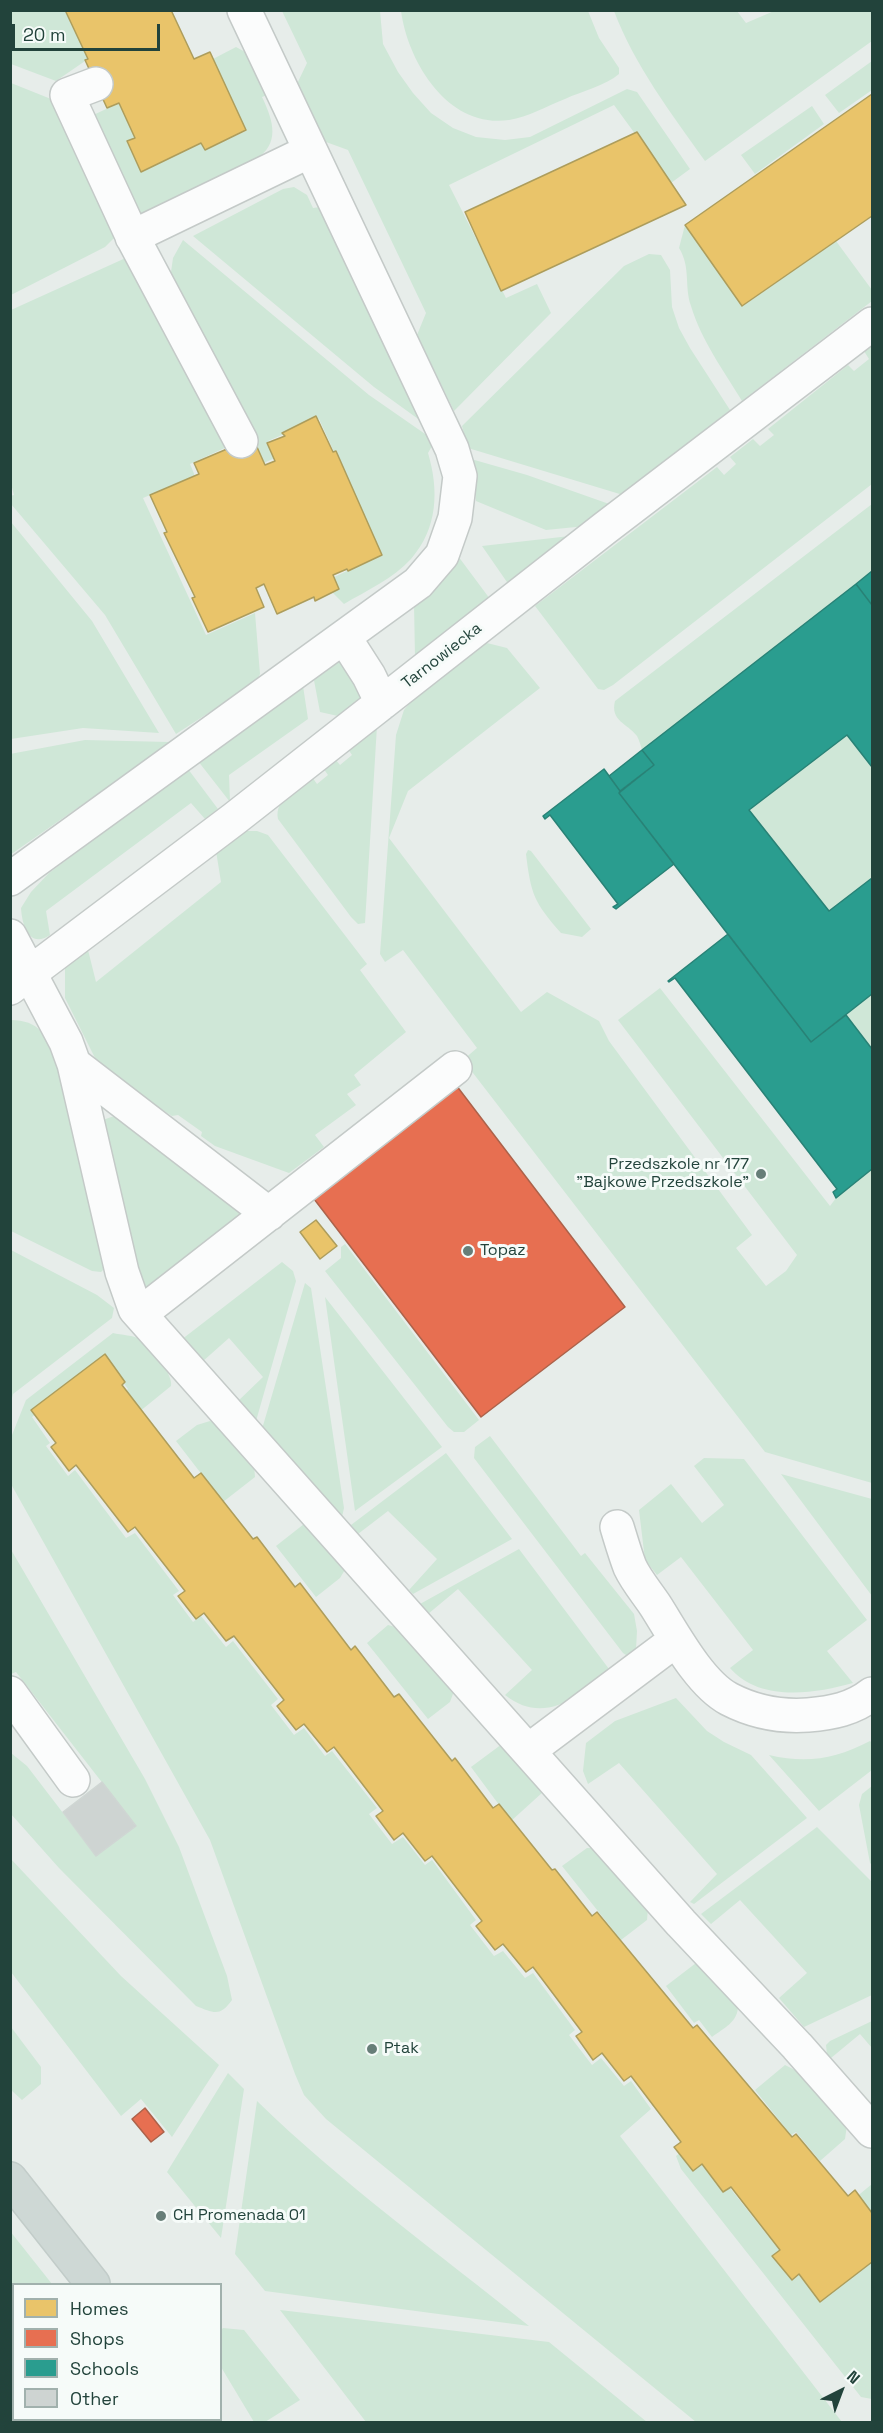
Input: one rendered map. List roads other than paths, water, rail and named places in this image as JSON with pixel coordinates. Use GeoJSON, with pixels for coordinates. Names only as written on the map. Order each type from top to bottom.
{"type":"FeatureCollection","features":[{"type":"Feature","properties":{"kind":"main road"},"geometry":{"type":"LineString","coordinates":[[10,2179],[92,2283]]}},
{"type":"Feature","properties":{"kind":"street"},"geometry":{"type":"LineString","coordinates":[[10,879],[418,583],[442,555],[455,518],[460,476],[452,449],[244,10]]}},
{"type":"Feature","properties":{"kind":"street"},"geometry":{"type":"LineString","coordinates":[[96,84],[67,94],[132,237],[241,441]]}},
{"type":"Feature","properties":{"kind":"street"},"geometry":{"type":"LineString","coordinates":[[132,237],[310,151]]}},
{"type":"Feature","properties":{"kind":"street","name":"Tarnowiecka"},"geometry":{"type":"LineString","coordinates":[[20,981],[873,324]]}},
{"type":"Feature","properties":{"kind":"street"},"geometry":{"type":"LineString","coordinates":[[344,637],[369,676],[381,703]]}},
{"type":"Feature","properties":{"kind":"street"},"geometry":{"type":"LineString","coordinates":[[10,936],[20,981],[66,1042],[74,1064],[122,1272],[135,1309],[681,1923],[797,2046],[873,2131]]}},
{"type":"Feature","properties":{"kind":"street"},"geometry":{"type":"LineString","coordinates":[[74,1064],[269,1214]]}},
{"type":"Feature","properties":{"kind":"street"},"geometry":{"type":"LineString","coordinates":[[140,1314],[455,1068]]}},
{"type":"Feature","properties":{"kind":"street"},"geometry":{"type":"LineString","coordinates":[[617,1527],[630,1568],[676,1640],[709,1682],[726,1698],[776,1716],[835,1713],[864,1701],[873,1694]]}},
{"type":"Feature","properties":{"kind":"street"},"geometry":{"type":"LineString","coordinates":[[528,1751],[676,1640]]}},
{"type":"Feature","properties":{"kind":"street"},"geometry":{"type":"LineString","coordinates":[[10,1694],[73,1780]]}},
{"type":"Feature","properties":{"kind":"place","name":"Przedszkole nr 177 \"Bajkowe Przedszkole\""},"geometry":{"type":"Point","coordinates":[761,1174]}},
{"type":"Feature","properties":{"kind":"place","name":"Topaz"},"geometry":{"type":"Point","coordinates":[468,1251]}},
{"type":"Feature","properties":{"kind":"place","name":"Ptak"},"geometry":{"type":"Point","coordinates":[372,2049]}},
{"type":"Feature","properties":{"kind":"place","name":"CH Promenada 01"},"geometry":{"type":"Point","coordinates":[161,2216]}}]}
